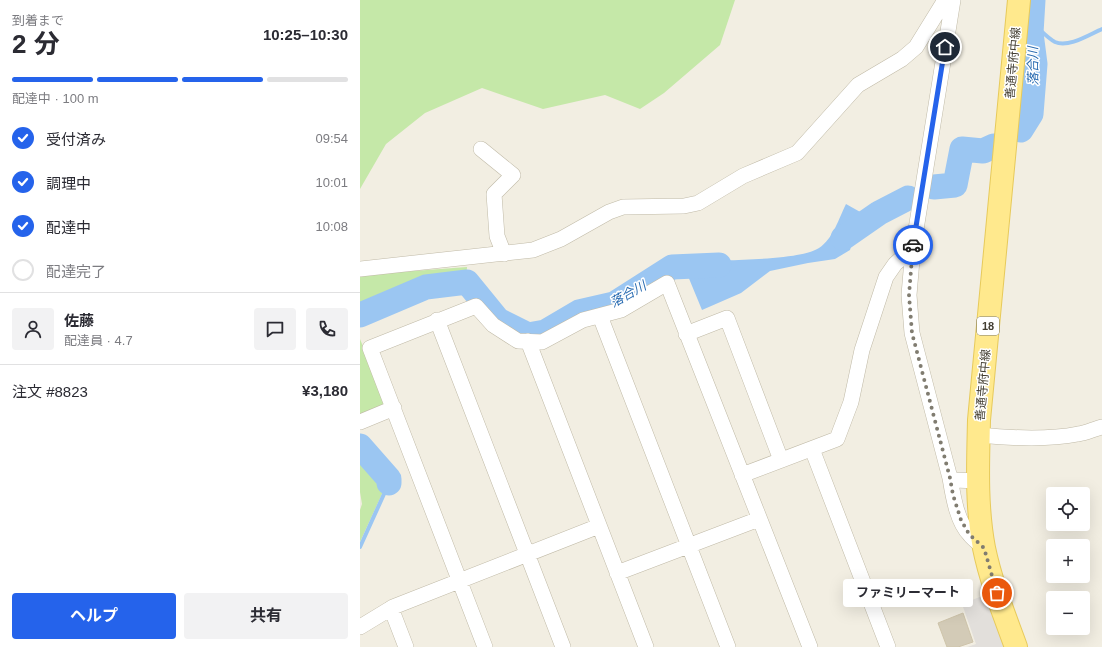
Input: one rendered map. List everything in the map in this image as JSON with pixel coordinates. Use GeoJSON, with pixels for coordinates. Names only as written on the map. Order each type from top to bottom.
{"type":"FeatureCollection","features":[{"type":"Feature","properties":{"kind":"main road","name":"善通寺府中線"},"geometry":{"type":"LineString","coordinates":[[1016,647],[992,580],[984,548],[978,481],[979,434],[1019,0]]}},
{"type":"Feature","properties":{"kind":"street"},"geometry":{"type":"LineString","coordinates":[[360,269],[504,254],[540,247],[561,239],[609,212],[623,207],[684,206],[698,203],[743,176],[797,153],[858,85],[896,62],[916,47],[944,0]]}},
{"type":"Feature","properties":{"kind":"street"},"geometry":{"type":"LineString","coordinates":[[953,0],[913,248],[909,295],[912,333],[950,478],[953,495],[961,520],[969,534],[984,548]]}},
{"type":"Feature","properties":{"kind":"street"},"geometry":{"type":"LineString","coordinates":[[481,149],[513,175],[494,194],[497,236],[504,254]]}},
{"type":"Feature","properties":{"kind":"street"},"geometry":{"type":"LineString","coordinates":[[742,476],[837,439],[851,402],[862,350],[886,277],[895,264],[913,248]]}},
{"type":"Feature","properties":{"kind":"street"},"geometry":{"type":"LineString","coordinates":[[485,647],[370,348],[437,320],[476,306],[492,325],[518,341],[542,342],[583,320],[621,310],[667,283],[810,647]]}},
{"type":"Feature","properties":{"kind":"street"},"geometry":{"type":"LineString","coordinates":[[600,316],[728,647]]}},
{"type":"Feature","properties":{"kind":"street"},"geometry":{"type":"LineString","coordinates":[[686,334],[727,318],[781,460]]}},
{"type":"Feature","properties":{"kind":"street"},"geometry":{"type":"LineString","coordinates":[[437,320],[563,647]]}},
{"type":"Feature","properties":{"kind":"street"},"geometry":{"type":"LineString","coordinates":[[528,341],[646,647]]}},
{"type":"Feature","properties":{"kind":"street"},"geometry":{"type":"LineString","coordinates":[[360,422],[394,408]]}},
{"type":"Feature","properties":{"kind":"street"},"geometry":{"type":"LineString","coordinates":[[979,434],[1011,437],[1059,437],[1079,434],[1102,427]]}},
{"type":"Feature","properties":{"kind":"street"},"geometry":{"type":"LineString","coordinates":[[812,449],[888,647]]}},
{"type":"Feature","properties":{"kind":"street"},"geometry":{"type":"LineString","coordinates":[[950,478],[956,480],[978,481]]}},
{"type":"Feature","properties":{"kind":"street"},"geometry":{"type":"LineString","coordinates":[[617,573],[759,519]]}},
{"type":"Feature","properties":{"kind":"street"},"geometry":{"type":"LineString","coordinates":[[360,627],[391,608],[599,526]]}},
{"type":"Feature","properties":{"kind":"street"},"geometry":{"type":"LineString","coordinates":[[391,608],[406,647]]}},
{"type":"Feature","properties":{"kind":"green space"},"geometry":{"type":"Polygon","coordinates":[[[360,0],[735,0],[720,45],[664,93],[640,109],[605,95],[543,109],[482,88],[425,113],[386,144],[360,189],[360,0]]]}},
{"type":"Feature","properties":{"kind":"green space"},"geometry":{"type":"Polygon","coordinates":[[[467,267],[466,280],[426,284],[360,312],[360,275],[467,267]]]}},
{"type":"Feature","properties":{"kind":"green space"},"geometry":{"type":"Polygon","coordinates":[[[360,339],[385,401],[381,408],[360,416],[360,339]]]}},
{"type":"Feature","properties":{"kind":"green space"},"geometry":{"type":"Polygon","coordinates":[[[360,451],[387,483],[360,542],[360,510],[362,504],[360,492],[360,451]]]}},
{"type":"Feature","properties":{"kind":"shaded area"},"geometry":{"type":"Polygon","coordinates":[[[987,594],[992,615],[1004,647],[967,647],[976,644],[962,604],[987,594]]]}},
{"type":"Feature","properties":{"kind":"water"},"geometry":{"type":"Polygon","coordinates":[[[846,204],[878,222],[854,237],[850,250],[835,259],[770,271],[741,293],[702,310],[683,264],[694,261],[778,258],[809,252],[819,248],[832,234],[846,204]]]}},
{"type":"Feature","properties":{"kind":"building"},"geometry":{"type":"Polygon","coordinates":[[[963,613],[973,642],[958,647],[947,647],[938,623],[963,613]]]}},
{"type":"Feature","properties":{"kind":"waterway","name":"落合川"},"geometry":{"type":"LineString","coordinates":[[1021,130],[1031,114],[1035,64],[1031,33],[1033,0]]}},
{"type":"Feature","properties":{"kind":"waterway"},"geometry":{"type":"LineString","coordinates":[[1031,22],[1052,40],[1061,43],[1073,42],[1102,29]]}},
{"type":"Feature","properties":{"kind":"waterway","name":"落合川"},"geometry":{"type":"LineString","coordinates":[[934,187],[955,185],[962,149],[983,151],[994,146]]}},
{"type":"Feature","properties":{"kind":"waterway","name":"落合川"},"geometry":{"type":"LineString","coordinates":[[843,238],[879,213],[908,198]]}},
{"type":"Feature","properties":{"kind":"waterway","name":"落合川"},"geometry":{"type":"LineString","coordinates":[[360,315],[426,287],[467,282],[498,320],[528,335],[545,332],[579,312],[614,304],[672,267],[719,265]]}},
{"type":"Feature","properties":{"kind":"waterway"},"geometry":{"type":"LineString","coordinates":[[360,446],[389,479],[389,483]]}},
{"type":"Feature","properties":{"kind":"waterway"},"geometry":{"type":"LineString","coordinates":[[360,547],[389,483]]}},
{"type":"Feature","properties":{"kind":"way so far"},"geometry":{"type":"LineString","coordinates":[[913,245],[909,295],[912,333],[950,478],[953,495],[961,520],[969,534],[984,548],[997,593]]}},
{"type":"Feature","properties":{"kind":"place","name":"ファミリーマート"},"geometry":{"type":"Point","coordinates":[997,593]}},
{"type":"Feature","properties":{"kind":"route"},"geometry":{"type":"LineString","coordinates":[[913,245],[945,47]]}}]}
